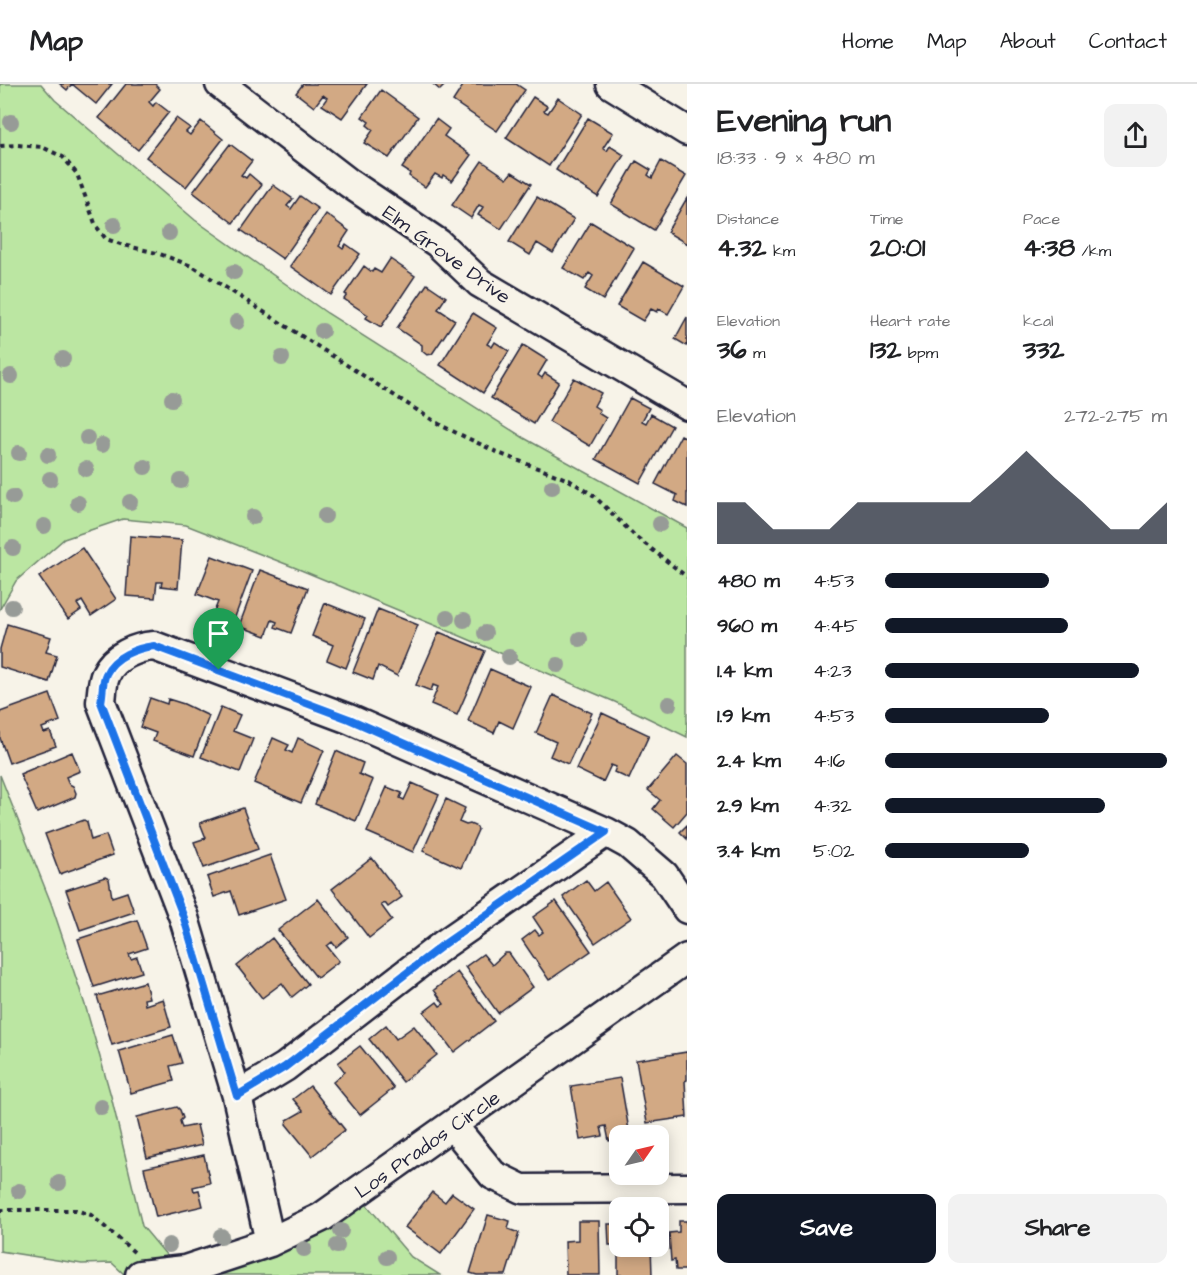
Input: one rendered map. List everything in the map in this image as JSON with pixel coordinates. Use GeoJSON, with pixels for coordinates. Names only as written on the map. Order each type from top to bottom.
{"type":"FeatureCollection","features":[{"type":"Feature","properties":{"kind":"street","name":"Elm Grove Drive"},"geometry":{"type":"LineString","coordinates":[[220,84],[349,183],[438,243],[480,283],[687,405]]}},
{"type":"Feature","properties":{"kind":"street"},"geometry":{"type":"LineString","coordinates":[[611,84],[686,128]]}},
{"type":"Feature","properties":{"kind":"street"},"geometry":{"type":"LineString","coordinates":[[270,1242],[237,1096],[184,918],[101,702],[106,674],[116,660],[139,647],[154,646],[349,719],[628,843],[664,875],[687,909]]}},
{"type":"Feature","properties":{"kind":"street"},"geometry":{"type":"LineString","coordinates":[[237,1096],[285,1067],[443,945],[606,832]]}},
{"type":"Feature","properties":{"kind":"street","name":"Los Prados Circle"},"geometry":{"type":"LineString","coordinates":[[152,1274],[185,1270],[270,1242],[322,1217],[687,958]]}},
{"type":"Feature","properties":{"kind":"street"},"geometry":{"type":"LineString","coordinates":[[453,1126],[493,1175],[522,1188],[687,1188]]}},
{"type":"Feature","properties":{"kind":"path"},"geometry":{"type":"LineString","coordinates":[[0,146],[42,147],[63,157],[77,174],[96,226],[106,239],[157,253],[192,266],[442,426],[501,454],[569,480],[592,495],[635,536],[687,577]]}},
{"type":"Feature","properties":{"kind":"path"},"geometry":{"type":"LineString","coordinates":[[0,1210],[76,1210],[91,1215],[130,1250],[152,1274]]}},
{"type":"Feature","properties":{"kind":"green space"},"geometry":{"type":"Polygon","coordinates":[[[0,84],[41,84],[55,100],[195,220],[327,313],[524,438],[687,528],[687,737],[615,702],[451,632],[186,525],[123,519],[64,539],[16,581],[0,609],[0,84]]]}},
{"type":"Feature","properties":{"kind":"green space"},"geometry":{"type":"Polygon","coordinates":[[[0,775],[51,903],[86,1008],[111,1096],[142,1226],[183,1275],[125,1275],[112,1263],[82,1264],[0,1251],[0,775]]]}},
{"type":"Feature","properties":{"kind":"green space"},"geometry":{"type":"Polygon","coordinates":[[[366,1204],[411,1257],[440,1275],[209,1275],[266,1256],[366,1204]]]}},
{"type":"Feature","properties":{"kind":"building"},"geometry":{"type":"Polygon","coordinates":[[[60,84],[72,84],[67,90],[60,84]]]}},
{"type":"Feature","properties":{"kind":"building"},"geometry":{"type":"Polygon","coordinates":[[[72,84],[112,84],[96,104],[72,84]]]}},
{"type":"Feature","properties":{"kind":"building"},"geometry":{"type":"Polygon","coordinates":[[[126,84],[155,84],[160,89],[149,102],[153,106],[156,102],[169,112],[138,150],[99,118],[126,84]]]}},
{"type":"Feature","properties":{"kind":"building"},"geometry":{"type":"Polygon","coordinates":[[[303,84],[367,84],[342,118],[322,105],[327,98],[323,95],[314,107],[296,93],[303,84]]]}},
{"type":"Feature","properties":{"kind":"building"},"geometry":{"type":"Polygon","coordinates":[[[433,84],[446,84],[440,90],[433,84]]]}},
{"type":"Feature","properties":{"kind":"building"},"geometry":{"type":"Polygon","coordinates":[[[464,84],[516,84],[525,90],[497,131],[453,101],[464,84]]]}},
{"type":"Feature","properties":{"kind":"building"},"geometry":{"type":"Polygon","coordinates":[[[381,90],[418,117],[389,158],[364,143],[373,130],[367,125],[369,122],[362,117],[381,90]]]}},
{"type":"Feature","properties":{"kind":"building"},"geometry":{"type":"Polygon","coordinates":[[[533,97],[547,106],[544,111],[548,113],[558,98],[582,114],[549,166],[506,138],[533,97]]]}},
{"type":"Feature","properties":{"kind":"building"},"geometry":{"type":"Polygon","coordinates":[[[176,118],[190,128],[186,132],[190,135],[201,121],[223,139],[186,187],[146,157],[176,118]]]}},
{"type":"Feature","properties":{"kind":"building"},"geometry":{"type":"Polygon","coordinates":[[[588,118],[613,133],[603,148],[607,151],[610,146],[624,155],[598,197],[556,170],[588,118]]]}},
{"type":"Feature","properties":{"kind":"building"},"geometry":{"type":"Polygon","coordinates":[[[436,119],[449,129],[444,136],[471,155],[452,181],[443,175],[442,178],[435,174],[425,187],[402,168],[436,119]]]}},
{"type":"Feature","properties":{"kind":"building"},"geometry":{"type":"Polygon","coordinates":[[[230,144],[252,161],[241,175],[246,178],[249,174],[262,185],[233,223],[193,192],[230,144]]]}},
{"type":"Feature","properties":{"kind":"building"},"geometry":{"type":"Polygon","coordinates":[[[482,161],[507,178],[512,172],[531,184],[501,229],[478,215],[483,207],[479,205],[471,218],[452,205],[482,161]]]}},
{"type":"Feature","properties":{"kind":"building"},"geometry":{"type":"Polygon","coordinates":[[[636,161],[651,170],[648,175],[652,178],[661,161],[686,176],[654,230],[611,204],[636,161]]]}},
{"type":"Feature","properties":{"kind":"building"},"geometry":{"type":"Polygon","coordinates":[[[273,185],[293,199],[287,206],[291,209],[300,196],[318,209],[283,259],[241,230],[273,185]]]}},
{"type":"Feature","properties":{"kind":"building"},"geometry":{"type":"Polygon","coordinates":[[[537,197],[574,219],[553,253],[537,243],[530,255],[509,242],[537,197]]]}},
{"type":"Feature","properties":{"kind":"building"},"geometry":{"type":"Polygon","coordinates":[[[687,198],[687,244],[667,232],[687,198]]]}},
{"type":"Feature","properties":{"kind":"building"},"geometry":{"type":"Polygon","coordinates":[[[326,214],[349,231],[339,246],[343,249],[346,244],[360,254],[331,295],[290,266],[326,214]]]}},
{"type":"Feature","properties":{"kind":"building"},"geometry":{"type":"Polygon","coordinates":[[[591,222],[634,248],[603,300],[585,289],[593,276],[589,273],[584,280],[563,268],[591,222]]]}},
{"type":"Feature","properties":{"kind":"building"},"geometry":{"type":"Polygon","coordinates":[[[390,259],[415,276],[381,327],[366,318],[368,315],[344,299],[364,266],[372,272],[374,269],[381,273],[390,259]]]}},
{"type":"Feature","properties":{"kind":"building"},"geometry":{"type":"Polygon","coordinates":[[[643,262],[684,286],[668,314],[659,309],[657,312],[651,309],[643,321],[617,306],[643,262]]]}},
{"type":"Feature","properties":{"kind":"building"},"geometry":{"type":"Polygon","coordinates":[[[427,284],[446,297],[438,309],[455,320],[432,354],[427,355],[422,351],[422,345],[397,328],[427,284]]]}},
{"type":"Feature","properties":{"kind":"building"},"geometry":{"type":"Polygon","coordinates":[[[473,313],[497,328],[487,344],[492,347],[495,342],[509,351],[483,393],[440,365],[473,313]]]}},
{"type":"Feature","properties":{"kind":"building"},"geometry":{"type":"Polygon","coordinates":[[[687,317],[687,346],[675,339],[687,317]]]}},
{"type":"Feature","properties":{"kind":"building"},"geometry":{"type":"Polygon","coordinates":[[[523,345],[547,360],[538,375],[542,378],[545,373],[559,382],[534,424],[491,398],[523,345]]]}},
{"type":"Feature","properties":{"kind":"building"},"geometry":{"type":"Polygon","coordinates":[[[574,378],[601,393],[594,406],[600,410],[598,413],[606,418],[590,446],[549,422],[574,378]]]}},
{"type":"Feature","properties":{"kind":"building"},"geometry":{"type":"Polygon","coordinates":[[[630,398],[649,408],[642,421],[646,423],[651,414],[672,426],[640,483],[596,459],[630,398]]]}},
{"type":"Feature","properties":{"kind":"building"},"geometry":{"type":"Polygon","coordinates":[[[681,435],[687,438],[687,507],[675,501],[677,495],[655,484],[681,435]]]}},
{"type":"Feature","properties":{"kind":"building"},"geometry":{"type":"Polygon","coordinates":[[[130,536],[182,540],[178,588],[161,586],[162,582],[157,582],[155,598],[126,596],[130,536]]]}},
{"type":"Feature","properties":{"kind":"building"},"geometry":{"type":"Polygon","coordinates":[[[82,548],[116,599],[91,616],[82,601],[77,604],[81,610],[68,619],[39,577],[82,548]]]}},
{"type":"Feature","properties":{"kind":"building"},"geometry":{"type":"Polygon","coordinates":[[[212,556],[252,571],[232,625],[212,617],[218,602],[197,594],[212,556]]]}},
{"type":"Feature","properties":{"kind":"building"},"geometry":{"type":"Polygon","coordinates":[[[260,570],[308,588],[291,633],[275,627],[277,622],[272,620],[266,636],[239,626],[260,570]]]}},
{"type":"Feature","properties":{"kind":"building"},"geometry":{"type":"Polygon","coordinates":[[[325,603],[365,619],[346,668],[327,660],[333,645],[312,636],[325,603]]]}},
{"type":"Feature","properties":{"kind":"building"},"geometry":{"type":"Polygon","coordinates":[[[378,609],[418,625],[397,676],[378,666],[373,680],[353,672],[378,609]]]}},
{"type":"Feature","properties":{"kind":"building"},"geometry":{"type":"Polygon","coordinates":[[[7,624],[51,637],[46,652],[57,655],[49,682],[0,667],[0,649],[7,624]]]}},
{"type":"Feature","properties":{"kind":"building"},"geometry":{"type":"Polygon","coordinates":[[[439,632],[485,651],[457,715],[431,704],[438,687],[433,685],[431,691],[416,685],[439,632]]]}},
{"type":"Feature","properties":{"kind":"building"},"geometry":{"type":"Polygon","coordinates":[[[490,669],[531,687],[513,728],[499,721],[494,733],[468,721],[490,669]]]}},
{"type":"Feature","properties":{"kind":"building"},"geometry":{"type":"Polygon","coordinates":[[[50,694],[60,721],[42,728],[44,733],[50,731],[56,746],[9,763],[0,738],[0,712],[50,694]]]}},
{"type":"Feature","properties":{"kind":"building"},"geometry":{"type":"Polygon","coordinates":[[[553,695],[592,713],[568,764],[550,756],[556,742],[536,733],[553,695]]]}},
{"type":"Feature","properties":{"kind":"building"},"geometry":{"type":"Polygon","coordinates":[[[150,698],[167,704],[168,699],[209,716],[194,756],[153,741],[156,733],[140,727],[150,698]]]}},
{"type":"Feature","properties":{"kind":"building"},"geometry":{"type":"Polygon","coordinates":[[[221,707],[240,715],[233,731],[253,739],[240,772],[201,757],[221,707]]]}},
{"type":"Feature","properties":{"kind":"building"},"geometry":{"type":"Polygon","coordinates":[[[602,713],[649,735],[629,779],[614,772],[616,767],[611,765],[603,782],[576,769],[602,713]]]}},
{"type":"Feature","properties":{"kind":"building"},"geometry":{"type":"Polygon","coordinates":[[[273,738],[289,745],[286,750],[292,753],[298,738],[324,750],[301,803],[254,783],[273,738]]]}},
{"type":"Feature","properties":{"kind":"building"},"geometry":{"type":"Polygon","coordinates":[[[336,751],[363,763],[359,774],[373,780],[356,821],[315,804],[336,751]]]}},
{"type":"Feature","properties":{"kind":"building"},"geometry":{"type":"Polygon","coordinates":[[[72,752],[80,771],[66,777],[69,784],[73,786],[75,797],[37,813],[20,774],[72,752]]]}},
{"type":"Feature","properties":{"kind":"building"},"geometry":{"type":"Polygon","coordinates":[[[677,756],[687,764],[687,812],[674,827],[653,809],[660,800],[648,790],[677,756]]]}},
{"type":"Feature","properties":{"kind":"building"},"geometry":{"type":"Polygon","coordinates":[[[412,783],[439,795],[413,852],[367,832],[387,787],[402,793],[400,798],[404,800],[412,783]]]}},
{"type":"Feature","properties":{"kind":"building"},"geometry":{"type":"Polygon","coordinates":[[[446,799],[465,808],[459,822],[470,824],[478,830],[461,868],[423,851],[446,799]]]}},
{"type":"Feature","properties":{"kind":"building"},"geometry":{"type":"Polygon","coordinates":[[[243,808],[258,849],[204,868],[194,842],[206,838],[200,823],[243,808]]]}},
{"type":"Feature","properties":{"kind":"building"},"geometry":{"type":"Polygon","coordinates":[[[84,820],[87,822],[91,840],[106,835],[113,855],[60,874],[45,834],[84,820]]]}},
{"type":"Feature","properties":{"kind":"building"},"geometry":{"type":"Polygon","coordinates":[[[687,825],[687,839],[680,832],[687,825]]]}},
{"type":"Feature","properties":{"kind":"building"},"geometry":{"type":"Polygon","coordinates":[[[270,855],[286,899],[239,915],[231,891],[214,897],[207,877],[270,855]]]}},
{"type":"Feature","properties":{"kind":"building"},"geometry":{"type":"Polygon","coordinates":[[[372,858],[402,897],[388,907],[385,903],[381,905],[392,920],[369,938],[332,889],[372,858]]]}},
{"type":"Feature","properties":{"kind":"building"},"geometry":{"type":"Polygon","coordinates":[[[105,877],[109,879],[112,897],[127,892],[134,912],[80,930],[66,890],[105,877]]]}},
{"type":"Feature","properties":{"kind":"building"},"geometry":{"type":"Polygon","coordinates":[[[586,880],[594,891],[606,882],[631,918],[595,943],[563,897],[586,880]]]}},
{"type":"Feature","properties":{"kind":"building"},"geometry":{"type":"Polygon","coordinates":[[[318,899],[348,937],[336,947],[332,942],[327,946],[339,961],[317,978],[278,930],[318,899]]]}},
{"type":"Feature","properties":{"kind":"building"},"geometry":{"type":"Polygon","coordinates":[[[556,901],[591,951],[549,980],[522,940],[535,930],[539,935],[543,932],[533,917],[556,901]]]}},
{"type":"Feature","properties":{"kind":"building"},"geometry":{"type":"Polygon","coordinates":[[[137,920],[147,948],[129,954],[131,959],[137,957],[142,972],[94,987],[78,939],[137,920]]]}},
{"type":"Feature","properties":{"kind":"building"},"geometry":{"type":"Polygon","coordinates":[[[272,938],[308,984],[292,997],[282,983],[262,998],[237,966],[272,938]]]}},
{"type":"Feature","properties":{"kind":"building"},"geometry":{"type":"Polygon","coordinates":[[[505,953],[509,953],[533,987],[498,1013],[465,967],[483,954],[492,965],[505,953]]]}},
{"type":"Feature","properties":{"kind":"building"},"geometry":{"type":"Polygon","coordinates":[[[457,972],[494,1021],[454,1052],[424,1012],[437,1002],[440,1006],[444,1004],[434,990],[457,972]]]}},
{"type":"Feature","properties":{"kind":"building"},"geometry":{"type":"Polygon","coordinates":[[[145,982],[149,998],[144,999],[145,1005],[163,999],[171,1027],[112,1045],[97,996],[145,982]]]}},
{"type":"Feature","properties":{"kind":"building"},"geometry":{"type":"Polygon","coordinates":[[[386,1025],[396,1039],[414,1026],[437,1055],[403,1082],[369,1039],[386,1025]]]}},
{"type":"Feature","properties":{"kind":"building"},"geometry":{"type":"Polygon","coordinates":[[[173,1035],[182,1063],[170,1066],[174,1081],[131,1093],[119,1051],[173,1035]]]}},
{"type":"Feature","properties":{"kind":"building"},"geometry":{"type":"Polygon","coordinates":[[[360,1046],[394,1088],[360,1115],[333,1082],[345,1072],[338,1063],[360,1046]]]}},
{"type":"Feature","properties":{"kind":"building"},"geometry":{"type":"Polygon","coordinates":[[[687,1052],[687,1080],[685,1081],[687,1117],[647,1123],[636,1060],[687,1052]]]}},
{"type":"Feature","properties":{"kind":"building"},"geometry":{"type":"Polygon","coordinates":[[[620,1078],[628,1125],[609,1125],[609,1141],[606,1126],[601,1127],[603,1136],[580,1140],[571,1086],[620,1078]]]}},
{"type":"Feature","properties":{"kind":"building"},"geometry":{"type":"Polygon","coordinates":[[[310,1086],[345,1130],[312,1156],[286,1124],[287,1120],[303,1111],[293,1099],[310,1086]]]}},
{"type":"Feature","properties":{"kind":"building"},"geometry":{"type":"Polygon","coordinates":[[[177,1107],[183,1118],[180,1121],[182,1128],[197,1125],[202,1145],[147,1158],[137,1117],[177,1107]]]}},
{"type":"Feature","properties":{"kind":"building"},"geometry":{"type":"Polygon","coordinates":[[[204,1155],[210,1183],[193,1187],[194,1191],[199,1190],[203,1206],[156,1217],[144,1168],[204,1155]]]}},
{"type":"Feature","properties":{"kind":"building"},"geometry":{"type":"Polygon","coordinates":[[[432,1192],[445,1202],[452,1193],[474,1209],[441,1254],[405,1227],[432,1192]]]}},
{"type":"Feature","properties":{"kind":"building"},"geometry":{"type":"Polygon","coordinates":[[[488,1215],[510,1221],[508,1229],[519,1233],[506,1275],[470,1273],[488,1215]]]}},
{"type":"Feature","properties":{"kind":"building"},"geometry":{"type":"Polygon","coordinates":[[[578,1221],[599,1221],[600,1275],[566,1275],[565,1241],[578,1240],[578,1221]]]}},
{"type":"Feature","properties":{"kind":"building"},"geometry":{"type":"Polygon","coordinates":[[[679,1221],[687,1221],[687,1270],[676,1270],[675,1260],[671,1261],[669,1233],[679,1232],[679,1221]]]}},
{"type":"Feature","properties":{"kind":"building"},"geometry":{"type":"Polygon","coordinates":[[[618,1257],[651,1257],[652,1275],[618,1275],[618,1257]]]}},
{"type":"Feature","properties":{"kind":"route"},"geometry":{"type":"LineString","coordinates":[[154,646],[219,670],[349,719],[606,832],[443,945],[285,1067],[237,1096],[184,918],[101,702],[106,674],[116,660],[139,647],[154,646]]}}]}
